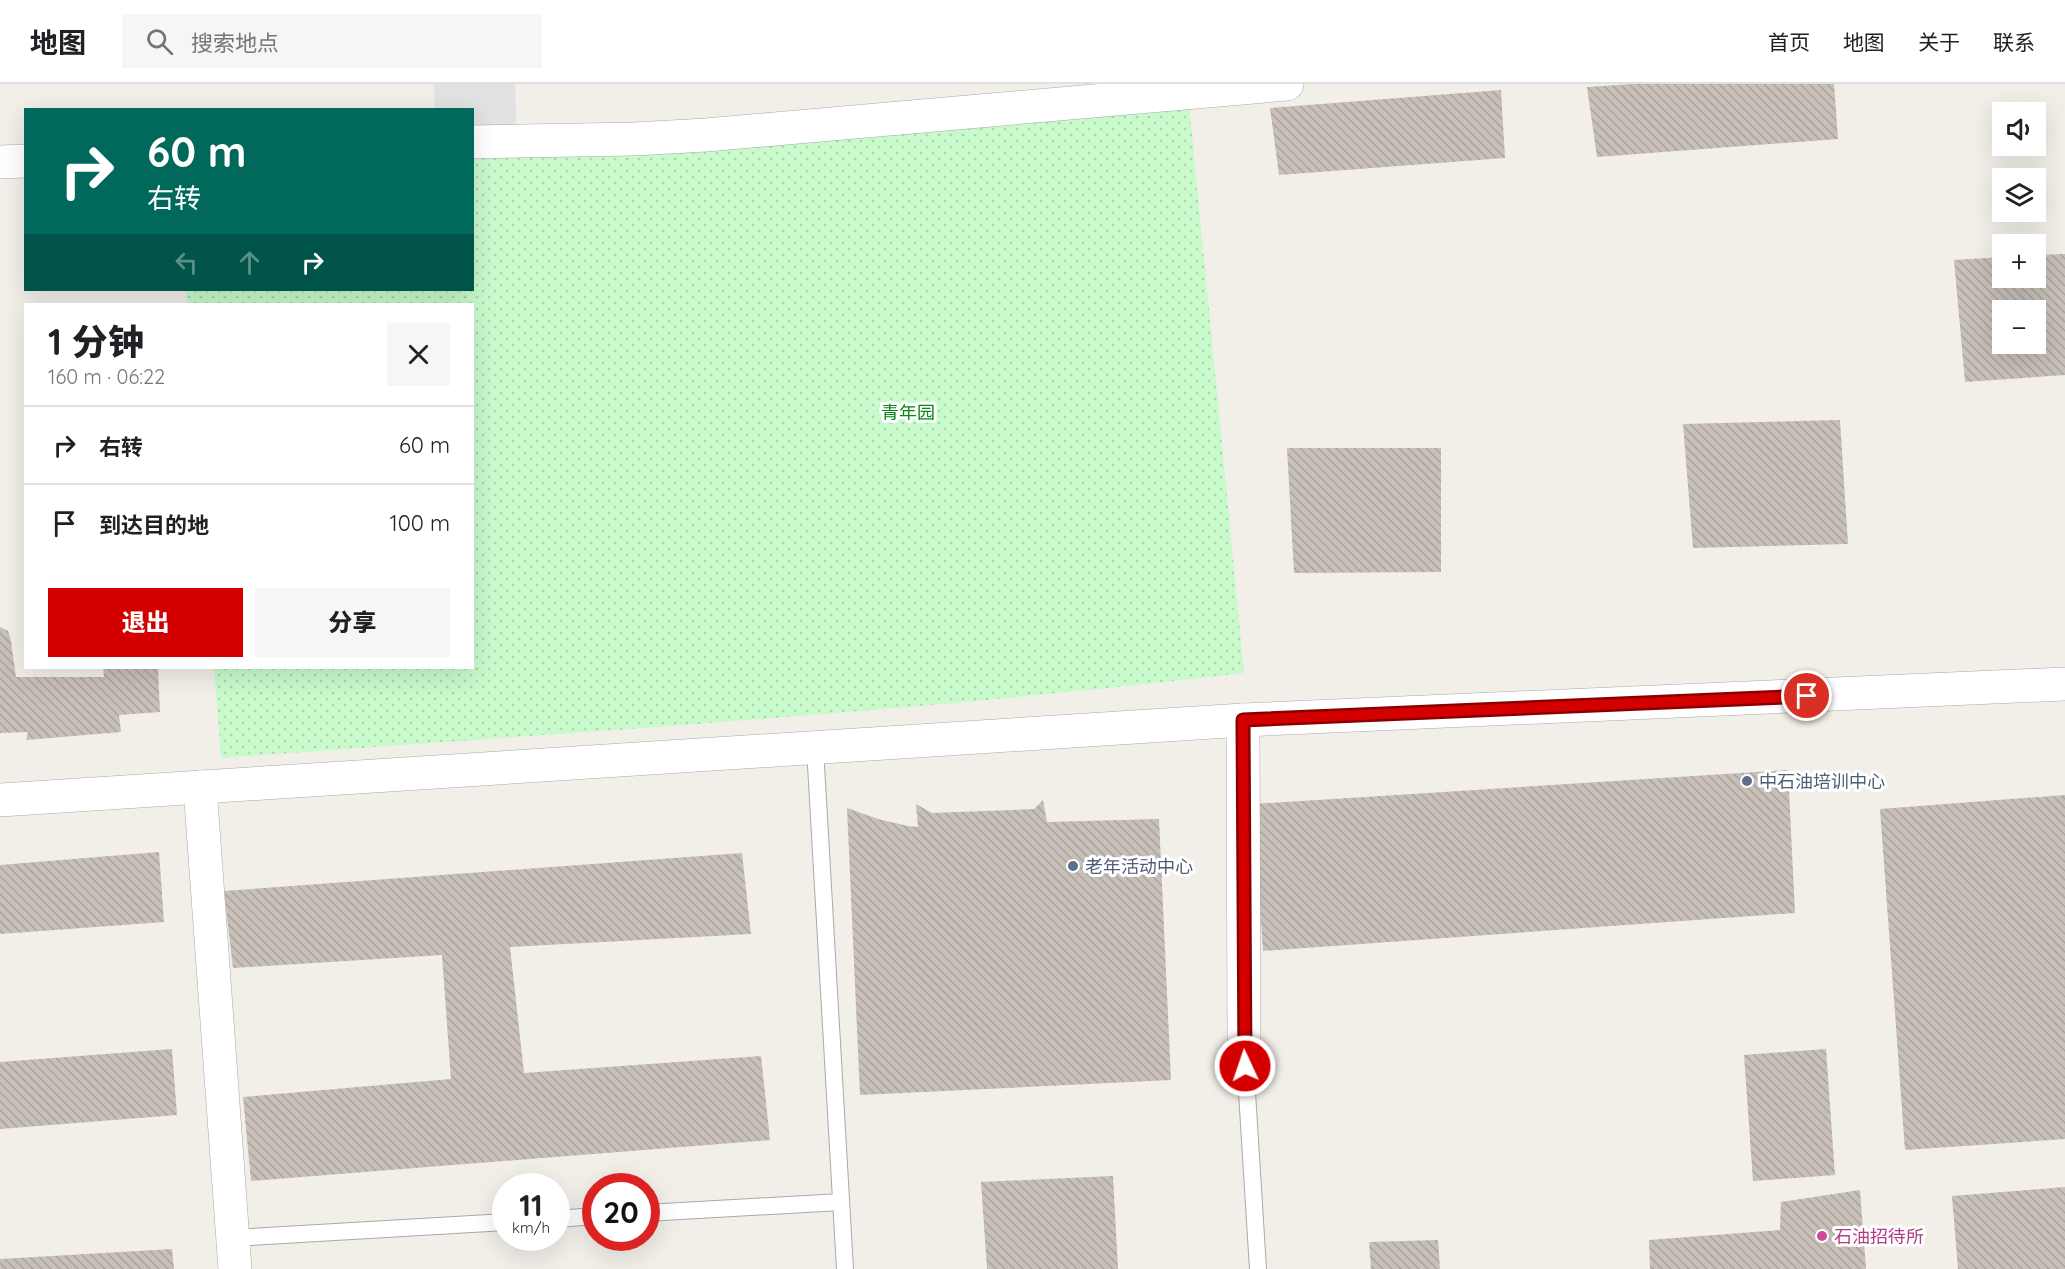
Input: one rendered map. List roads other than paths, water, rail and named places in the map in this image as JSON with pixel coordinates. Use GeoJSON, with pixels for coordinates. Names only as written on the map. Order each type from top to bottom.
{"type":"FeatureCollection","features":[{"type":"Feature","properties":{"kind":"street"},"geometry":{"type":"LineString","coordinates":[[474,142],[634,139],[706,135],[1220,87],[1287,84]]}},
{"type":"Feature","properties":{"kind":"street"},"geometry":{"type":"LineString","coordinates":[[0,162],[24,161]]}},
{"type":"Feature","properties":{"kind":"street"},"geometry":{"type":"LineString","coordinates":[[0,800],[1243,720],[2065,684]]}},
{"type":"Feature","properties":{"kind":"street"},"geometry":{"type":"LineString","coordinates":[[1243,720],[1244,1044]]}},
{"type":"Feature","properties":{"kind":"street"},"geometry":{"type":"LineString","coordinates":[[200,787],[234,1253]]}},
{"type":"Feature","properties":{"kind":"lane"},"geometry":{"type":"LineString","coordinates":[[815,748],[845,1269]]}},
{"type":"Feature","properties":{"kind":"lane"},"geometry":{"type":"LineString","coordinates":[[1244,1044],[1258,1269]]}},
{"type":"Feature","properties":{"kind":"lane"},"geometry":{"type":"LineString","coordinates":[[660,1212],[841,1202]]}},
{"type":"Feature","properties":{"kind":"lane"},"geometry":{"type":"LineString","coordinates":[[234,1253],[492,1224]]}},
{"type":"Feature","properties":{"kind":"place","name":"中石油培训中心"},"geometry":{"type":"Point","coordinates":[1747,781]}},
{"type":"Feature","properties":{"kind":"place","name":"老年活动中心"},"geometry":{"type":"Point","coordinates":[1073,866]}},
{"type":"Feature","properties":{"kind":"place","name":"石油招待所"},"geometry":{"type":"Point","coordinates":[1822,1236]}},
{"type":"Feature","properties":{"kind":"park label","name":"青年园"},"geometry":{"type":"Point","coordinates":[908,412]}}]}
